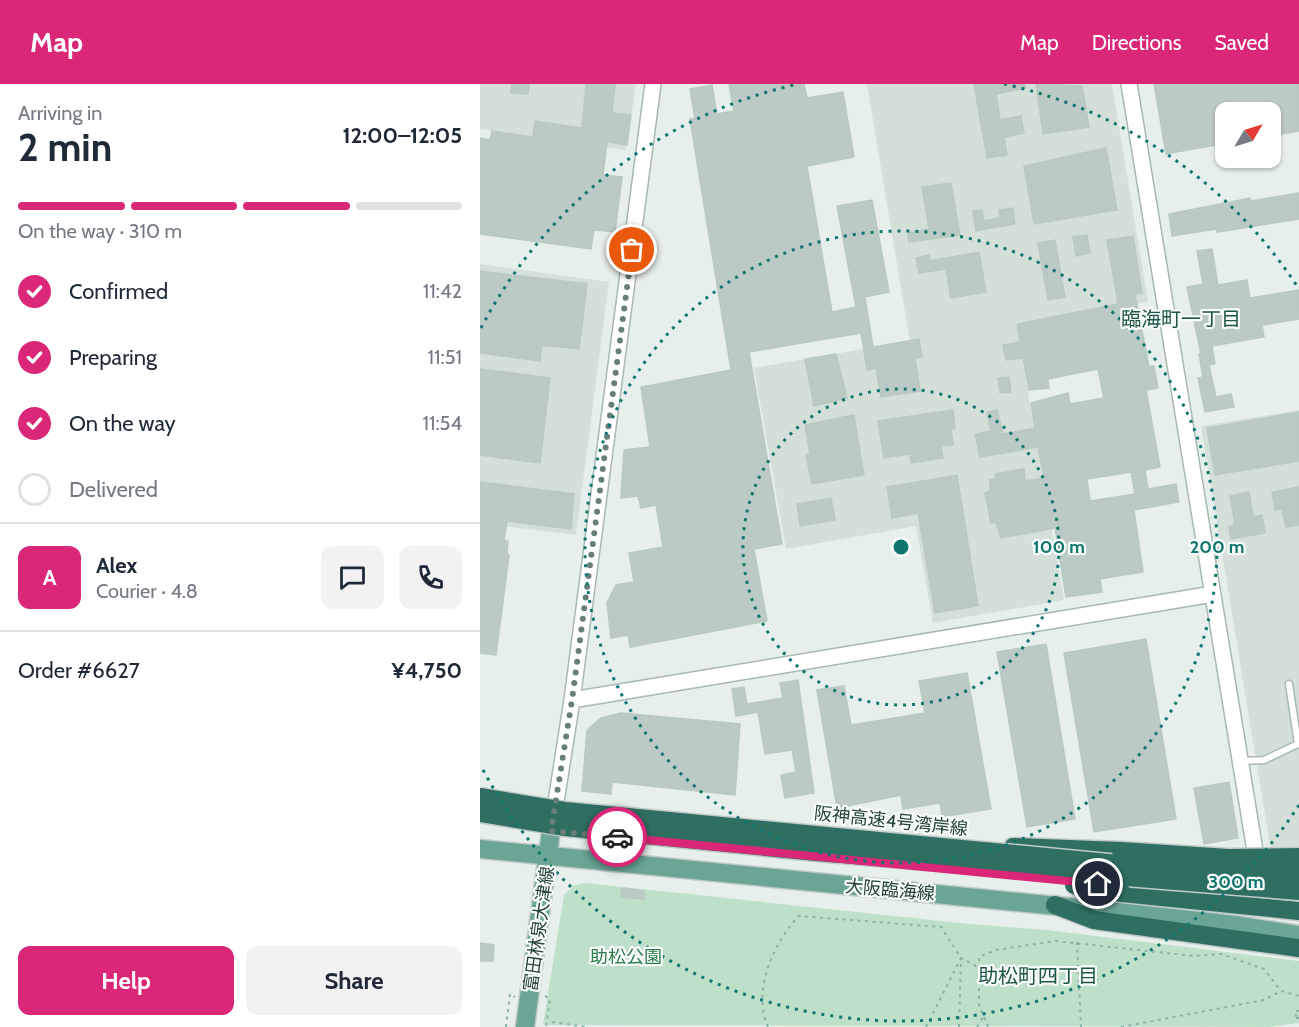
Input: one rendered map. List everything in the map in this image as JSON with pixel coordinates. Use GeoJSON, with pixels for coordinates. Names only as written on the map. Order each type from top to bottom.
{"type":"FeatureCollection","features":[{"type":"Feature","properties":{"kind":"highway","name":"阪神高速4号湾岸線"},"geometry":{"type":"LineString","coordinates":[[480,797],[565,811],[1119,864],[1299,875]]}},
{"type":"Feature","properties":{"kind":"highway","name":"阪神高速4号湾岸線"},"geometry":{"type":"LineString","coordinates":[[480,813],[554,825],[816,852],[1299,891]]}},
{"type":"Feature","properties":{"kind":"highway"},"geometry":{"type":"LineString","coordinates":[[915,844],[1068,848],[1228,858],[1299,857]]}},
{"type":"Feature","properties":{"kind":"highway"},"geometry":{"type":"LineString","coordinates":[[816,852],[978,870],[1122,893],[1299,911]]}},
{"type":"Feature","properties":{"kind":"highway"},"geometry":{"type":"LineString","coordinates":[[1257,863],[1299,861]]}},
{"type":"Feature","properties":{"kind":"highway"},"geometry":{"type":"LineString","coordinates":[[1055,905],[1094,920],[1299,948]]}},
{"type":"Feature","properties":{"kind":"main road","name":"大阪臨海線"},"geometry":{"type":"LineString","coordinates":[[480,822],[551,831],[1299,904]]}},
{"type":"Feature","properties":{"kind":"main road","name":"富田林泉大津線"},"geometry":{"type":"LineString","coordinates":[[525,1027],[551,831]]}},
{"type":"Feature","properties":{"kind":"main road","name":"大阪臨海線"},"geometry":{"type":"LineString","coordinates":[[480,849],[1055,905],[1235,925],[1299,935]]}},
{"type":"Feature","properties":{"kind":"main road"},"geometry":{"type":"LineString","coordinates":[[936,868],[981,856],[1049,862],[1126,856],[1257,863]]}},
{"type":"Feature","properties":{"kind":"street"},"geometry":{"type":"LineString","coordinates":[[551,831],[572,700],[653,84]]}},
{"type":"Feature","properties":{"kind":"street"},"geometry":{"type":"LineString","coordinates":[[1129,84],[1241,761],[1261,900]]}},
{"type":"Feature","properties":{"kind":"street"},"geometry":{"type":"LineString","coordinates":[[572,700],[1213,594]]}},
{"type":"Feature","properties":{"kind":"lane"},"geometry":{"type":"LineString","coordinates":[[1241,761],[1264,760],[1298,744],[1289,684]]}},
{"type":"Feature","properties":{"kind":"path"},"geometry":{"type":"LineString","coordinates":[[768,1027],[761,1012],[767,967],[784,932],[799,916],[941,927],[961,958],[978,968]]}},
{"type":"Feature","properties":{"kind":"path"},"geometry":{"type":"LineString","coordinates":[[988,1027],[979,1005],[979,957],[996,950],[1055,941],[1153,953],[1194,956],[1221,954],[1264,969],[1281,991],[1299,996]]}},
{"type":"Feature","properties":{"kind":"path"},"geometry":{"type":"LineString","coordinates":[[1077,942],[1081,1027]]}},
{"type":"Feature","properties":{"kind":"path"},"geometry":{"type":"LineString","coordinates":[[926,1027],[961,958]]}},
{"type":"Feature","properties":{"kind":"path"},"geometry":{"type":"LineString","coordinates":[[959,1027],[961,958]]}},
{"type":"Feature","properties":{"kind":"path"},"geometry":{"type":"LineString","coordinates":[[1121,1027],[1264,1000],[1281,991]]}},
{"type":"Feature","properties":{"kind":"path"},"geometry":{"type":"LineString","coordinates":[[506,1027],[510,994],[515,998]]}},
{"type":"Feature","properties":{"kind":"path"},"geometry":{"type":"LineString","coordinates":[[545,996],[550,999],[546,1027]]}},
{"type":"Feature","properties":{"kind":"path"},"geometry":{"type":"LineString","coordinates":[[1299,1011],[1295,1011],[1299,1018]]}},
{"type":"Feature","properties":{"kind":"path"},"geometry":{"type":"LineString","coordinates":[[977,1027],[983,1017]]}},
{"type":"Feature","properties":{"kind":"path"},"geometry":{"type":"LineString","coordinates":[[552,1022],[586,1027]]}},
{"type":"Feature","properties":{"kind":"shaded area"},"geometry":{"type":"Polygon","coordinates":[[[480,84],[636,84],[626,150],[480,129],[480,84]]]}},
{"type":"Feature","properties":{"kind":"shaded area"},"geometry":{"type":"Polygon","coordinates":[[[867,84],[1112,84],[1148,302],[1016,323],[1064,600],[933,623],[916,526],[786,549],[754,368],[910,341],[867,84]]]}},
{"type":"Feature","properties":{"kind":"shaded area"},"geometry":{"type":"Polygon","coordinates":[[[480,264],[609,282],[576,535],[480,523],[480,264]]]}},
{"type":"Feature","properties":{"kind":"shaded area"},"geometry":{"type":"Polygon","coordinates":[[[1299,410],[1299,851],[1271,851],[1201,426],[1299,410]]]}},
{"type":"Feature","properties":{"kind":"green space","name":"助松公園"},"geometry":{"type":"Polygon","coordinates":[[[585,883],[969,924],[1047,930],[1299,961],[1299,1023],[1269,1027],[543,1025],[564,895],[573,886],[585,883]]]}},
{"type":"Feature","properties":{"kind":"building"},"geometry":{"type":"Polygon","coordinates":[[[512,84],[529,84],[528,94],[511,93],[512,84]]]}},
{"type":"Feature","properties":{"kind":"building"},"geometry":{"type":"Polygon","coordinates":[[[586,84],[615,84],[612,113],[631,115],[627,145],[607,142],[603,175],[622,177],[615,232],[594,230],[591,249],[480,234],[480,138],[490,140],[492,131],[533,137],[535,121],[582,128],[586,84]]]}},
{"type":"Feature","properties":{"kind":"building"},"geometry":{"type":"Polygon","coordinates":[[[729,84],[804,84],[807,98],[843,92],[854,157],[807,166],[832,312],[856,307],[837,206],[872,200],[889,292],[865,297],[873,347],[919,339],[922,357],[915,358],[920,391],[881,397],[876,368],[867,370],[861,333],[749,352],[782,544],[754,549],[767,621],[630,647],[628,635],[611,638],[607,603],[616,585],[634,582],[629,553],[663,547],[656,505],[641,508],[638,496],[621,498],[624,450],[650,447],[641,387],[731,370],[690,119],[695,118],[690,89],[712,85],[717,114],[734,111],[729,84]]]}},
{"type":"Feature","properties":{"kind":"building"},"geometry":{"type":"Polygon","coordinates":[[[974,84],[1025,84],[1026,88],[996,94],[1000,120],[1021,116],[1024,133],[1004,137],[1007,155],[987,158],[974,84]]]}},
{"type":"Feature","properties":{"kind":"building"},"geometry":{"type":"Polygon","coordinates":[[[1036,84],[1082,86],[1089,127],[1043,134],[1036,84]]]}},
{"type":"Feature","properties":{"kind":"building"},"geometry":{"type":"Polygon","coordinates":[[[1154,84],[1299,84],[1299,131],[1281,134],[1281,102],[1215,102],[1215,145],[1166,154],[1154,84]]]}},
{"type":"Feature","properties":{"kind":"building"},"geometry":{"type":"Polygon","coordinates":[[[1106,148],[1117,210],[1034,224],[1024,166],[1106,148]]]}},
{"type":"Feature","properties":{"kind":"building"},"geometry":{"type":"Polygon","coordinates":[[[951,183],[960,235],[909,242],[908,233],[929,229],[922,187],[951,183]]]}},
{"type":"Feature","properties":{"kind":"building"},"geometry":{"type":"Polygon","coordinates":[[[1299,193],[1299,219],[1217,232],[1217,229],[1172,236],[1169,214],[1250,198],[1251,201],[1299,193]]]}},
{"type":"Feature","properties":{"kind":"building"},"geometry":{"type":"Polygon","coordinates":[[[1013,208],[1015,224],[976,231],[973,211],[982,210],[984,221],[1000,218],[999,210],[1013,208]]]}},
{"type":"Feature","properties":{"kind":"building"},"geometry":{"type":"Polygon","coordinates":[[[1087,235],[1090,253],[1076,256],[1073,237],[1087,235]]]}},
{"type":"Feature","properties":{"kind":"building"},"geometry":{"type":"Polygon","coordinates":[[[1133,236],[1142,293],[1135,294],[1149,367],[1154,366],[1158,388],[1146,390],[1160,467],[1145,470],[1148,489],[1176,484],[1179,502],[1134,510],[1143,572],[1100,579],[1102,592],[1066,597],[1055,528],[1001,538],[996,522],[991,523],[985,493],[990,491],[990,480],[996,479],[995,474],[1024,469],[1025,481],[1044,478],[1038,447],[980,457],[975,434],[991,431],[987,412],[997,410],[1003,434],[1035,428],[1031,403],[1068,393],[1070,404],[1104,398],[1098,369],[1048,379],[1049,388],[1029,390],[1023,358],[1006,360],[1003,345],[1020,342],[1017,324],[1118,304],[1107,240],[1133,236]],[[1131,472],[1087,479],[1090,501],[1135,494],[1131,472]]]}},
{"type":"Feature","properties":{"kind":"building"},"geometry":{"type":"Polygon","coordinates":[[[1055,240],[1065,297],[1048,300],[1038,243],[1055,240]]]}},
{"type":"Feature","properties":{"kind":"building"},"geometry":{"type":"Polygon","coordinates":[[[1212,249],[1218,285],[1247,280],[1250,298],[1299,290],[1299,319],[1262,325],[1264,337],[1212,346],[1215,364],[1209,365],[1216,397],[1231,394],[1234,407],[1205,412],[1198,378],[1203,377],[1199,354],[1201,354],[1187,287],[1203,284],[1197,251],[1212,249]]]}},
{"type":"Feature","properties":{"kind":"building"},"geometry":{"type":"Polygon","coordinates":[[[979,252],[986,292],[951,298],[946,269],[919,273],[916,258],[929,255],[930,261],[979,252]]]}},
{"type":"Feature","properties":{"kind":"building"},"geometry":{"type":"Polygon","coordinates":[[[480,271],[587,284],[579,349],[542,345],[540,361],[480,353],[480,271]]]}},
{"type":"Feature","properties":{"kind":"building"},"geometry":{"type":"Polygon","coordinates":[[[836,354],[847,398],[814,406],[805,359],[836,354]]]}},
{"type":"Feature","properties":{"kind":"building"},"geometry":{"type":"Polygon","coordinates":[[[480,369],[550,378],[540,463],[480,455],[480,369]]]}},
{"type":"Feature","properties":{"kind":"building"},"geometry":{"type":"Polygon","coordinates":[[[1009,377],[1011,392],[1000,393],[998,378],[1009,377]]]}},
{"type":"Feature","properties":{"kind":"building"},"geometry":{"type":"Polygon","coordinates":[[[953,410],[955,428],[951,428],[953,445],[941,446],[943,458],[911,463],[910,454],[884,458],[878,421],[953,410]]]}},
{"type":"Feature","properties":{"kind":"building"},"geometry":{"type":"Polygon","coordinates":[[[1299,412],[1299,461],[1215,475],[1207,428],[1299,412]]]}},
{"type":"Feature","properties":{"kind":"building"},"geometry":{"type":"Polygon","coordinates":[[[854,415],[864,475],[812,484],[806,455],[810,455],[805,425],[854,415]]]}},
{"type":"Feature","properties":{"kind":"building"},"geometry":{"type":"Polygon","coordinates":[[[957,475],[978,606],[935,613],[918,513],[892,518],[887,487],[957,475]]]}},
{"type":"Feature","properties":{"kind":"building"},"geometry":{"type":"Polygon","coordinates":[[[480,482],[574,494],[571,529],[507,521],[504,541],[508,541],[507,554],[509,555],[496,655],[480,653],[480,482]]]}},
{"type":"Feature","properties":{"kind":"building"},"geometry":{"type":"Polygon","coordinates":[[[1299,487],[1299,525],[1286,527],[1282,509],[1275,510],[1272,492],[1299,487]]]}},
{"type":"Feature","properties":{"kind":"building"},"geometry":{"type":"Polygon","coordinates":[[[1249,492],[1253,517],[1262,515],[1265,533],[1231,539],[1229,526],[1235,525],[1230,496],[1249,492]]]}},
{"type":"Feature","properties":{"kind":"building"},"geometry":{"type":"Polygon","coordinates":[[[831,498],[835,520],[800,526],[797,504],[831,498]]]}},
{"type":"Feature","properties":{"kind":"building"},"geometry":{"type":"Polygon","coordinates":[[[1146,639],[1176,819],[1094,832],[1064,653],[1146,639]]]}},
{"type":"Feature","properties":{"kind":"building"},"geometry":{"type":"Polygon","coordinates":[[[1046,644],[1075,819],[1027,827],[997,652],[1046,644]]]}},
{"type":"Feature","properties":{"kind":"building"},"geometry":{"type":"Polygon","coordinates":[[[967,673],[991,809],[942,817],[940,803],[903,809],[901,795],[837,808],[817,690],[844,686],[851,725],[925,713],[919,681],[967,673]]]}},
{"type":"Feature","properties":{"kind":"building"},"geometry":{"type":"Polygon","coordinates":[[[798,680],[814,793],[785,798],[781,775],[796,772],[792,750],[765,754],[758,712],[736,716],[732,689],[744,687],[747,704],[783,698],[780,683],[798,680]]]}},
{"type":"Feature","properties":{"kind":"building"},"geometry":{"type":"Polygon","coordinates":[[[621,713],[740,724],[735,795],[612,782],[611,794],[582,791],[587,730],[601,718],[621,713]]]}},
{"type":"Feature","properties":{"kind":"building"},"geometry":{"type":"Polygon","coordinates":[[[1229,782],[1238,838],[1204,844],[1194,788],[1229,782]]]}},
{"type":"Feature","properties":{"kind":"building"},"geometry":{"type":"Polygon","coordinates":[[[622,888],[644,891],[644,899],[621,897],[622,888]]]}},
{"type":"Feature","properties":{"kind":"building"},"geometry":{"type":"Polygon","coordinates":[[[480,943],[494,945],[493,961],[480,961],[480,943]]]}},
{"type":"Feature","properties":{"kind":"way so far"},"geometry":{"type":"LineString","coordinates":[[617,837],[551,831],[572,700],[632,250]]}},
{"type":"Feature","properties":{"kind":"district","name":"臨海町一丁目"},"geometry":{"type":"Point","coordinates":[1181,319]}},
{"type":"Feature","properties":{"kind":"district","name":"助松町四丁目"},"geometry":{"type":"Point","coordinates":[1038,976]}},
{"type":"Feature","properties":{"kind":"route"},"geometry":{"type":"LineString","coordinates":[[617,837],[1098,884]]}}]}
